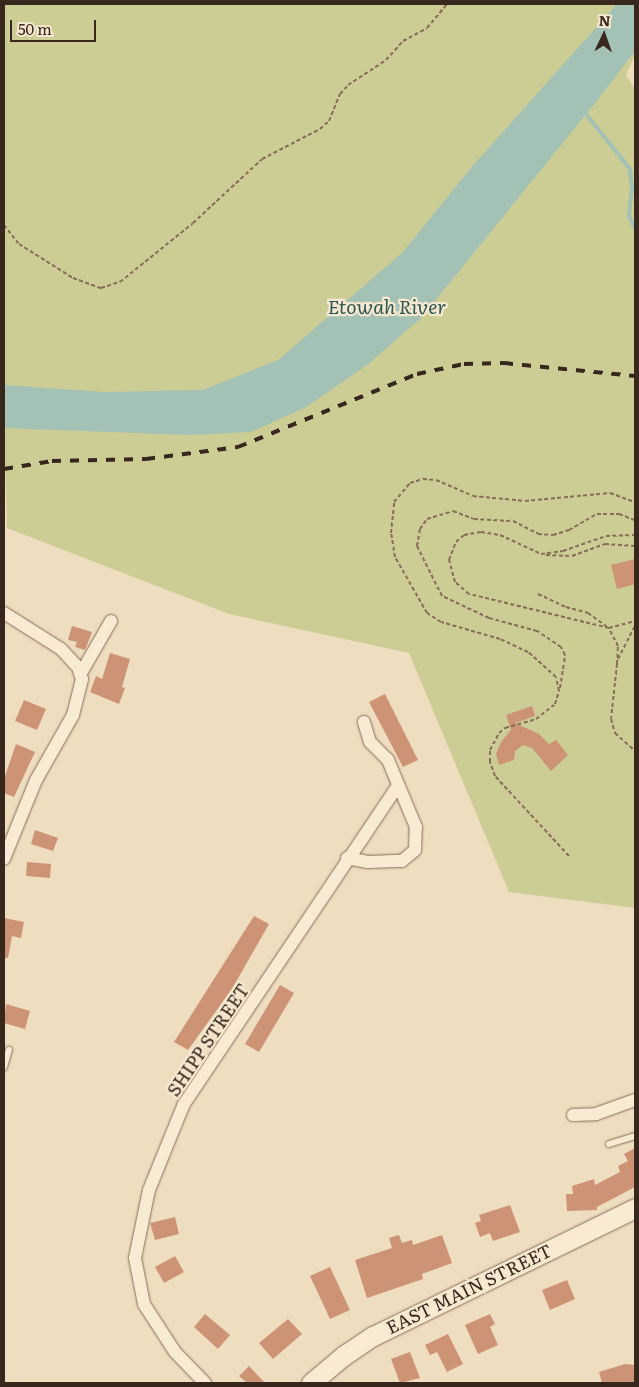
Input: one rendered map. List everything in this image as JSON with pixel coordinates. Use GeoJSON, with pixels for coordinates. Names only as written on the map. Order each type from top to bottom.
{"type":"FeatureCollection","features":[{"type":"Feature","properties":{"kind":"main road","name":"EAST MAIN STREET"},"geometry":{"type":"LineString","coordinates":[[315,1382],[373,1336],[635,1208]]}},
{"type":"Feature","properties":{"kind":"street"},"geometry":{"type":"LineString","coordinates":[[4,613],[61,649],[81,673]]}},
{"type":"Feature","properties":{"kind":"street"},"geometry":{"type":"LineString","coordinates":[[4,860],[36,780],[73,715],[81,673],[111,622]]}},
{"type":"Feature","properties":{"kind":"street"},"geometry":{"type":"LineString","coordinates":[[347,858],[393,862],[402,860],[415,850],[416,827],[397,787],[388,760],[370,742],[364,722]]}},
{"type":"Feature","properties":{"kind":"street","name":"SHIPP STREET"},"geometry":{"type":"LineString","coordinates":[[205,1383],[175,1352],[144,1304],[135,1258],[149,1190],[184,1104],[298,938],[347,858],[397,787]]}},
{"type":"Feature","properties":{"kind":"street"},"geometry":{"type":"LineString","coordinates":[[573,1115],[596,1114],[635,1100]]}},
{"type":"Feature","properties":{"kind":"lane"},"geometry":{"type":"LineString","coordinates":[[4,1067],[9,1050]]}},
{"type":"Feature","properties":{"kind":"lane"},"geometry":{"type":"LineString","coordinates":[[609,1144],[635,1136]]}},
{"type":"Feature","properties":{"kind":"path"},"geometry":{"type":"LineString","coordinates":[[4,225],[18,244],[73,278],[101,288],[120,282],[194,223],[262,159],[320,129],[329,121],[340,94],[348,85],[386,60],[403,41],[432,24],[447,4]]}},
{"type":"Feature","properties":{"kind":"path"},"geometry":{"type":"LineString","coordinates":[[559,690],[556,677],[528,652],[500,639],[440,622],[420,604],[395,558],[391,533],[394,502],[410,483],[422,479],[436,480],[473,496],[525,501],[610,493],[635,502]]}},
{"type":"Feature","properties":{"kind":"path"},"geometry":{"type":"LineString","coordinates":[[569,856],[495,776],[490,762],[490,750],[499,733],[548,712],[556,704],[564,667],[561,647],[537,631],[489,618],[442,596],[417,546],[420,529],[433,516],[453,511],[474,520],[513,521],[538,534],[553,535],[569,530],[597,514],[607,512],[635,520]]}},
{"type":"Feature","properties":{"kind":"path"},"geometry":{"type":"LineString","coordinates":[[635,546],[604,544],[572,556],[541,554],[500,535],[481,532],[464,535],[456,542],[449,569],[454,582],[469,594],[609,628],[635,621]]}},
{"type":"Feature","properties":{"kind":"path"},"geometry":{"type":"LineString","coordinates":[[541,554],[551,554],[580,542],[619,533],[635,536]]}},
{"type":"Feature","properties":{"kind":"path"},"geometry":{"type":"LineString","coordinates":[[538,594],[566,607],[588,613],[609,628],[618,646],[611,718],[615,732],[635,751]]}},
{"type":"Feature","properties":{"kind":"path"},"geometry":{"type":"LineString","coordinates":[[617,664],[635,625]]}},
{"type":"Feature","properties":{"kind":"green space"},"geometry":{"type":"Polygon","coordinates":[[[4,4],[635,4],[635,55],[626,75],[635,89],[635,908],[509,892],[409,653],[229,614],[7,528],[4,429],[4,4]]]}},
{"type":"Feature","properties":{"kind":"water","name":"Etowah River"},"geometry":{"type":"Polygon","coordinates":[[[617,4],[635,4],[635,51],[421,318],[367,365],[306,407],[251,432],[190,435],[4,428],[4,385],[104,392],[203,390],[278,360],[402,253],[470,169],[617,4]]]}},
{"type":"Feature","properties":{"kind":"building"},"geometry":{"type":"Polygon","coordinates":[[[635,559],[635,584],[617,589],[611,565],[635,559]]]}},
{"type":"Feature","properties":{"kind":"building"},"geometry":{"type":"Polygon","coordinates":[[[72,626],[92,632],[85,650],[75,647],[77,642],[68,640],[72,626]]]}},
{"type":"Feature","properties":{"kind":"building"},"geometry":{"type":"Polygon","coordinates":[[[110,653],[130,659],[122,687],[125,688],[119,704],[90,692],[96,676],[102,679],[110,653]]]}},
{"type":"Feature","properties":{"kind":"building"},"geometry":{"type":"Polygon","coordinates":[[[385,694],[418,760],[403,767],[369,702],[385,694]]]}},
{"type":"Feature","properties":{"kind":"building"},"geometry":{"type":"Polygon","coordinates":[[[24,700],[46,709],[37,730],[15,721],[24,700]]]}},
{"type":"Feature","properties":{"kind":"building"},"geometry":{"type":"Polygon","coordinates":[[[532,706],[535,716],[515,723],[539,734],[549,744],[556,740],[568,755],[551,771],[532,748],[523,745],[515,751],[514,760],[499,765],[496,754],[501,742],[511,730],[506,715],[532,706]]]}},
{"type":"Feature","properties":{"kind":"building"},"geometry":{"type":"Polygon","coordinates":[[[16,744],[35,752],[14,797],[4,793],[4,779],[16,744]]]}},
{"type":"Feature","properties":{"kind":"building"},"geometry":{"type":"Polygon","coordinates":[[[35,830],[58,838],[53,851],[31,844],[35,830]]]}},
{"type":"Feature","properties":{"kind":"building"},"geometry":{"type":"Polygon","coordinates":[[[27,862],[51,864],[50,878],[26,876],[27,862]]]}},
{"type":"Feature","properties":{"kind":"building"},"geometry":{"type":"Polygon","coordinates":[[[254,916],[269,924],[232,989],[188,1050],[174,1042],[254,916]]]}},
{"type":"Feature","properties":{"kind":"building"},"geometry":{"type":"Polygon","coordinates":[[[4,918],[24,922],[21,938],[12,936],[8,958],[4,958],[4,918]]]}},
{"type":"Feature","properties":{"kind":"building"},"geometry":{"type":"Polygon","coordinates":[[[280,985],[294,993],[259,1052],[245,1044],[280,985]]]}},
{"type":"Feature","properties":{"kind":"building"},"geometry":{"type":"Polygon","coordinates":[[[6,1004],[30,1011],[25,1029],[4,1023],[6,1004]]]}},
{"type":"Feature","properties":{"kind":"building"},"geometry":{"type":"Polygon","coordinates":[[[635,1148],[635,1187],[597,1207],[597,1210],[567,1211],[566,1194],[573,1194],[572,1186],[594,1179],[595,1185],[620,1172],[618,1166],[628,1161],[624,1154],[635,1148]]]}},
{"type":"Feature","properties":{"kind":"building"},"geometry":{"type":"Polygon","coordinates":[[[510,1205],[520,1232],[493,1241],[490,1233],[480,1237],[475,1223],[481,1221],[479,1215],[510,1205]]]}},
{"type":"Feature","properties":{"kind":"building"},"geometry":{"type":"Polygon","coordinates":[[[175,1217],[179,1234],[155,1240],[150,1223],[175,1217]]]}},
{"type":"Feature","properties":{"kind":"building"},"geometry":{"type":"Polygon","coordinates":[[[399,1235],[402,1243],[412,1240],[413,1245],[442,1235],[452,1263],[422,1274],[423,1279],[367,1298],[355,1260],[392,1248],[389,1238],[399,1235]]]}},
{"type":"Feature","properties":{"kind":"building"},"geometry":{"type":"Polygon","coordinates":[[[175,1256],[184,1272],[164,1283],[155,1267],[175,1256]]]}},
{"type":"Feature","properties":{"kind":"building"},"geometry":{"type":"Polygon","coordinates":[[[330,1267],[350,1310],[330,1319],[310,1276],[330,1267]]]}},
{"type":"Feature","properties":{"kind":"building"},"geometry":{"type":"Polygon","coordinates":[[[567,1280],[575,1299],[550,1310],[542,1290],[567,1280]]]}},
{"type":"Feature","properties":{"kind":"building"},"geometry":{"type":"Polygon","coordinates":[[[205,1314],[230,1335],[218,1349],[194,1327],[205,1314]]]}},
{"type":"Feature","properties":{"kind":"building"},"geometry":{"type":"Polygon","coordinates":[[[490,1314],[495,1324],[490,1327],[498,1345],[478,1354],[465,1325],[490,1314]]]}},
{"type":"Feature","properties":{"kind":"building"},"geometry":{"type":"Polygon","coordinates":[[[288,1319],[302,1334],[273,1359],[259,1343],[288,1319]]]}},
{"type":"Feature","properties":{"kind":"building"},"geometry":{"type":"Polygon","coordinates":[[[448,1334],[463,1364],[447,1372],[437,1352],[430,1355],[425,1345],[448,1334]]]}},
{"type":"Feature","properties":{"kind":"building"},"geometry":{"type":"Polygon","coordinates":[[[410,1352],[420,1378],[400,1383],[391,1359],[410,1352]]]}},
{"type":"Feature","properties":{"kind":"building"},"geometry":{"type":"Polygon","coordinates":[[[625,1364],[635,1365],[635,1383],[602,1383],[599,1372],[625,1364]]]}},
{"type":"Feature","properties":{"kind":"building"},"geometry":{"type":"Polygon","coordinates":[[[249,1366],[265,1383],[247,1383],[239,1376],[249,1366]]]}},
{"type":"Feature","properties":{"kind":"waterway"},"geometry":{"type":"LineString","coordinates":[[586,114],[630,169],[632,187],[629,216],[635,228]]}},
{"type":"Feature","properties":{"kind":"railway"},"geometry":{"type":"LineString","coordinates":[[4,469],[52,461],[146,459],[238,447],[417,374],[464,364],[504,363],[635,376]]}}]}
